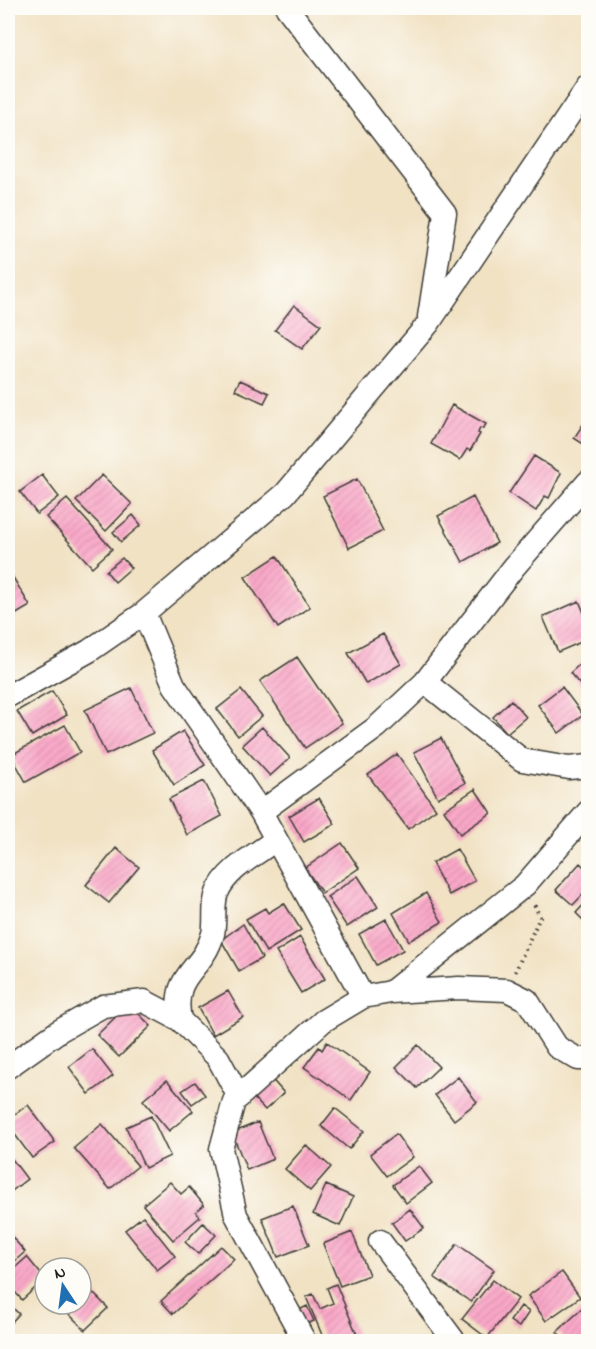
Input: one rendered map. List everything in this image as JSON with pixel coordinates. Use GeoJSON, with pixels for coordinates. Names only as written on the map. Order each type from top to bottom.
{"type":"FeatureCollection","features":[{"type":"Feature","properties":{"kind":"street"},"geometry":{"type":"LineString","coordinates":[[287,8],[445,213],[428,324]]}},
{"type":"Feature","properties":{"kind":"street"},"geometry":{"type":"LineString","coordinates":[[8,696],[89,651],[144,613],[285,494],[428,324],[588,87]]}},
{"type":"Feature","properties":{"kind":"street"},"geometry":{"type":"LineString","coordinates":[[261,812],[376,727],[425,682],[513,567],[588,482]]}},
{"type":"Feature","properties":{"kind":"street"},"geometry":{"type":"LineString","coordinates":[[144,613],[174,685],[261,812],[274,841],[363,997]]}},
{"type":"Feature","properties":{"kind":"street"},"geometry":{"type":"LineString","coordinates":[[425,682],[522,760],[569,768],[588,766]]}},
{"type":"Feature","properties":{"kind":"street"},"geometry":{"type":"LineString","coordinates":[[391,992],[525,885],[585,822]]}},
{"type":"Feature","properties":{"kind":"street"},"geometry":{"type":"LineString","coordinates":[[180,1020],[176,1000],[180,987],[205,951],[213,934],[217,893],[231,873],[274,841]]}},
{"type":"Feature","properties":{"kind":"street"},"geometry":{"type":"LineString","coordinates":[[305,1341],[292,1322],[268,1271],[236,1215],[221,1149],[234,1101],[322,1021],[363,997],[391,992],[507,990],[526,1000],[557,1047],[578,1059],[588,1059]]}},
{"type":"Feature","properties":{"kind":"street"},"geometry":{"type":"LineString","coordinates":[[8,1067],[59,1031],[103,1006],[144,1001],[180,1020],[218,1058],[239,1097]]}},
{"type":"Feature","properties":{"kind":"street"},"geometry":{"type":"LineString","coordinates":[[380,1241],[455,1341]]}},
{"type":"Feature","properties":{"kind":"path"},"geometry":{"type":"LineString","coordinates":[[507,990],[540,917],[525,885]]}},
{"type":"Feature","properties":{"kind":"building"},"geometry":{"type":"Polygon","coordinates":[[[294,305],[321,325],[302,349],[275,330],[294,305]]]}},
{"type":"Feature","properties":{"kind":"building"},"geometry":{"type":"Polygon","coordinates":[[[240,380],[269,393],[264,403],[235,390],[240,380]]]}},
{"type":"Feature","properties":{"kind":"building"},"geometry":{"type":"Polygon","coordinates":[[[452,405],[486,424],[483,429],[480,428],[478,433],[480,434],[470,451],[467,449],[460,460],[431,444],[452,405]]]}},
{"type":"Feature","properties":{"kind":"building"},"geometry":{"type":"Polygon","coordinates":[[[588,417],[588,447],[574,438],[588,417]]]}},
{"type":"Feature","properties":{"kind":"building"},"geometry":{"type":"Polygon","coordinates":[[[534,456],[561,473],[549,498],[545,496],[536,511],[509,493],[534,456]]]}},
{"type":"Feature","properties":{"kind":"building"},"geometry":{"type":"Polygon","coordinates":[[[42,475],[59,497],[37,514],[20,492],[42,475]]]}},
{"type":"Feature","properties":{"kind":"building"},"geometry":{"type":"Polygon","coordinates":[[[102,475],[132,504],[106,531],[76,501],[102,475]]]}},
{"type":"Feature","properties":{"kind":"building"},"geometry":{"type":"Polygon","coordinates":[[[357,479],[383,531],[349,548],[323,496],[357,479]]]}},
{"type":"Feature","properties":{"kind":"building"},"geometry":{"type":"Polygon","coordinates":[[[473,497],[497,543],[463,562],[438,516],[473,497]]]}},
{"type":"Feature","properties":{"kind":"building"},"geometry":{"type":"Polygon","coordinates":[[[67,499],[112,549],[92,567],[46,517],[67,499]]]}},
{"type":"Feature","properties":{"kind":"building"},"geometry":{"type":"Polygon","coordinates":[[[133,515],[141,525],[121,542],[113,532],[133,515]]]}},
{"type":"Feature","properties":{"kind":"building"},"geometry":{"type":"Polygon","coordinates":[[[277,556],[310,607],[278,628],[245,577],[277,556]]]}},
{"type":"Feature","properties":{"kind":"building"},"geometry":{"type":"Polygon","coordinates":[[[122,558],[131,568],[115,582],[106,571],[122,558]]]}},
{"type":"Feature","properties":{"kind":"building"},"geometry":{"type":"Polygon","coordinates":[[[8,569],[30,606],[8,619],[8,569]]]}},
{"type":"Feature","properties":{"kind":"building"},"geometry":{"type":"Polygon","coordinates":[[[579,601],[588,622],[588,639],[558,652],[543,617],[579,601]]]}},
{"type":"Feature","properties":{"kind":"building"},"geometry":{"type":"Polygon","coordinates":[[[383,634],[401,664],[366,684],[348,653],[383,634]]]}},
{"type":"Feature","properties":{"kind":"building"},"geometry":{"type":"Polygon","coordinates":[[[297,657],[342,723],[305,748],[260,681],[297,657]]]}},
{"type":"Feature","properties":{"kind":"building"},"geometry":{"type":"Polygon","coordinates":[[[588,657],[588,694],[570,673],[588,657]]]}},
{"type":"Feature","properties":{"kind":"building"},"geometry":{"type":"Polygon","coordinates":[[[562,687],[583,715],[559,733],[538,705],[562,687]]]}},
{"type":"Feature","properties":{"kind":"building"},"geometry":{"type":"Polygon","coordinates":[[[131,688],[153,733],[106,755],[85,710],[131,688]]]}},
{"type":"Feature","properties":{"kind":"building"},"geometry":{"type":"Polygon","coordinates":[[[241,690],[262,716],[238,736],[217,709],[241,690]]]}},
{"type":"Feature","properties":{"kind":"building"},"geometry":{"type":"Polygon","coordinates":[[[52,691],[67,715],[32,736],[17,711],[52,691]]]}},
{"type":"Feature","properties":{"kind":"building"},"geometry":{"type":"Polygon","coordinates":[[[511,700],[526,717],[507,733],[493,717],[511,700]]]}},
{"type":"Feature","properties":{"kind":"building"},"geometry":{"type":"Polygon","coordinates":[[[65,725],[80,752],[26,782],[11,755],[65,725]]]}},
{"type":"Feature","properties":{"kind":"building"},"geometry":{"type":"Polygon","coordinates":[[[262,727],[290,758],[270,776],[242,745],[262,727]]]}},
{"type":"Feature","properties":{"kind":"building"},"geometry":{"type":"Polygon","coordinates":[[[183,731],[205,765],[174,785],[152,750],[183,731]]]}},
{"type":"Feature","properties":{"kind":"building"},"geometry":{"type":"Polygon","coordinates":[[[441,738],[465,783],[438,798],[414,752],[441,738]]]}},
{"type":"Feature","properties":{"kind":"building"},"geometry":{"type":"Polygon","coordinates":[[[397,754],[436,809],[408,829],[368,775],[397,754]]]}},
{"type":"Feature","properties":{"kind":"building"},"geometry":{"type":"Polygon","coordinates":[[[204,781],[222,816],[187,835],[169,799],[204,781]]]}},
{"type":"Feature","properties":{"kind":"building"},"geometry":{"type":"Polygon","coordinates":[[[475,789],[491,813],[460,834],[444,810],[475,789]]]}},
{"type":"Feature","properties":{"kind":"building"},"geometry":{"type":"Polygon","coordinates":[[[319,798],[335,824],[304,842],[289,816],[319,798]]]}},
{"type":"Feature","properties":{"kind":"building"},"geometry":{"type":"Polygon","coordinates":[[[342,843],[359,868],[322,893],[305,868],[342,843]]]}},
{"type":"Feature","properties":{"kind":"building"},"geometry":{"type":"Polygon","coordinates":[[[116,848],[139,867],[109,903],[86,885],[116,848]]]}},
{"type":"Feature","properties":{"kind":"building"},"geometry":{"type":"Polygon","coordinates":[[[457,849],[475,881],[449,895],[432,863],[457,849]]]}},
{"type":"Feature","properties":{"kind":"building"},"geometry":{"type":"Polygon","coordinates":[[[580,863],[588,871],[588,889],[573,905],[556,890],[580,863]]]}},
{"type":"Feature","properties":{"kind":"building"},"geometry":{"type":"Polygon","coordinates":[[[358,876],[378,907],[347,927],[327,897],[358,876]]]}},
{"type":"Feature","properties":{"kind":"building"},"geometry":{"type":"Polygon","coordinates":[[[426,893],[442,922],[409,941],[393,913],[426,893]]]}},
{"type":"Feature","properties":{"kind":"building"},"geometry":{"type":"Polygon","coordinates":[[[588,900],[588,925],[576,913],[588,900]]]}},
{"type":"Feature","properties":{"kind":"building"},"geometry":{"type":"Polygon","coordinates":[[[284,903],[301,930],[266,952],[246,919],[265,908],[268,913],[284,903]]]}},
{"type":"Feature","properties":{"kind":"building"},"geometry":{"type":"Polygon","coordinates":[[[386,919],[403,950],[376,965],[359,934],[386,919]]]}},
{"type":"Feature","properties":{"kind":"building"},"geometry":{"type":"Polygon","coordinates":[[[243,924],[262,958],[239,971],[221,940],[243,924]]]}},
{"type":"Feature","properties":{"kind":"building"},"geometry":{"type":"Polygon","coordinates":[[[300,937],[325,979],[301,993],[276,952],[300,937]]]}},
{"type":"Feature","properties":{"kind":"building"},"geometry":{"type":"Polygon","coordinates":[[[228,991],[243,1017],[213,1035],[198,1008],[228,991]]]}},
{"type":"Feature","properties":{"kind":"building"},"geometry":{"type":"Polygon","coordinates":[[[129,1004],[151,1026],[119,1057],[97,1035],[129,1004]]]}},
{"type":"Feature","properties":{"kind":"building"},"geometry":{"type":"Polygon","coordinates":[[[327,1042],[370,1072],[351,1100],[304,1067],[319,1047],[322,1050],[327,1042]]]}},
{"type":"Feature","properties":{"kind":"building"},"geometry":{"type":"Polygon","coordinates":[[[418,1045],[439,1067],[417,1088],[396,1067],[418,1045]]]}},
{"type":"Feature","properties":{"kind":"building"},"geometry":{"type":"Polygon","coordinates":[[[92,1049],[113,1076],[89,1094],[69,1067],[92,1049]]]}},
{"type":"Feature","properties":{"kind":"building"},"geometry":{"type":"Polygon","coordinates":[[[268,1075],[284,1093],[265,1110],[249,1093],[268,1075]]]}},
{"type":"Feature","properties":{"kind":"building"},"geometry":{"type":"Polygon","coordinates":[[[458,1077],[477,1102],[454,1120],[435,1095],[458,1077]]]}},
{"type":"Feature","properties":{"kind":"building"},"geometry":{"type":"Polygon","coordinates":[[[167,1080],[193,1111],[169,1131],[143,1100],[167,1080]]]}},
{"type":"Feature","properties":{"kind":"building"},"geometry":{"type":"Polygon","coordinates":[[[195,1082],[205,1095],[192,1104],[182,1091],[195,1082]]]}},
{"type":"Feature","properties":{"kind":"building"},"geometry":{"type":"Polygon","coordinates":[[[28,1105],[55,1142],[32,1158],[8,1125],[8,1119],[28,1105]]]}},
{"type":"Feature","properties":{"kind":"building"},"geometry":{"type":"Polygon","coordinates":[[[335,1108],[364,1131],[349,1149],[321,1126],[335,1108]]]}},
{"type":"Feature","properties":{"kind":"building"},"geometry":{"type":"Polygon","coordinates":[[[151,1116],[170,1156],[145,1168],[126,1127],[151,1116]]]}},
{"type":"Feature","properties":{"kind":"building"},"geometry":{"type":"Polygon","coordinates":[[[258,1122],[273,1159],[247,1170],[232,1133],[258,1122]]]}},
{"type":"Feature","properties":{"kind":"building"},"geometry":{"type":"Polygon","coordinates":[[[102,1124],[138,1166],[110,1189],[74,1148],[102,1124]]]}},
{"type":"Feature","properties":{"kind":"building"},"geometry":{"type":"Polygon","coordinates":[[[396,1134],[413,1157],[387,1176],[370,1154],[396,1134]]]}},
{"type":"Feature","properties":{"kind":"building"},"geometry":{"type":"Polygon","coordinates":[[[306,1145],[331,1167],[310,1191],[285,1169],[306,1145]]]}},
{"type":"Feature","properties":{"kind":"building"},"geometry":{"type":"Polygon","coordinates":[[[12,1159],[27,1179],[8,1194],[8,1162],[12,1159]]]}},
{"type":"Feature","properties":{"kind":"building"},"geometry":{"type":"Polygon","coordinates":[[[419,1166],[432,1183],[406,1203],[393,1185],[419,1166]]]}},
{"type":"Feature","properties":{"kind":"building"},"geometry":{"type":"Polygon","coordinates":[[[170,1182],[181,1194],[189,1187],[204,1205],[196,1212],[200,1217],[173,1240],[143,1205],[170,1182]]]}},
{"type":"Feature","properties":{"kind":"building"},"geometry":{"type":"Polygon","coordinates":[[[326,1185],[353,1197],[340,1226],[313,1214],[326,1185]]]}},
{"type":"Feature","properties":{"kind":"building"},"geometry":{"type":"Polygon","coordinates":[[[293,1206],[309,1245],[278,1257],[262,1218],[293,1206]]]}},
{"type":"Feature","properties":{"kind":"building"},"geometry":{"type":"Polygon","coordinates":[[[410,1209],[424,1228],[405,1241],[392,1223],[410,1209]]]}},
{"type":"Feature","properties":{"kind":"building"},"geometry":{"type":"Polygon","coordinates":[[[143,1216],[175,1256],[157,1270],[125,1230],[143,1216]]]}},
{"type":"Feature","properties":{"kind":"building"},"geometry":{"type":"Polygon","coordinates":[[[203,1223],[216,1235],[198,1254],[185,1242],[203,1223]]]}},
{"type":"Feature","properties":{"kind":"building"},"geometry":{"type":"Polygon","coordinates":[[[8,1232],[25,1252],[8,1267],[8,1232]]]}},
{"type":"Feature","properties":{"kind":"building"},"geometry":{"type":"Polygon","coordinates":[[[352,1232],[369,1275],[340,1286],[323,1244],[352,1232]]]}},
{"type":"Feature","properties":{"kind":"building"},"geometry":{"type":"Polygon","coordinates":[[[457,1244],[494,1270],[471,1302],[434,1277],[457,1244]]]}},
{"type":"Feature","properties":{"kind":"building"},"geometry":{"type":"Polygon","coordinates":[[[221,1246],[234,1259],[173,1314],[161,1301],[221,1246]]]}},
{"type":"Feature","properties":{"kind":"building"},"geometry":{"type":"Polygon","coordinates":[[[27,1257],[33,1264],[33,1290],[22,1300],[8,1284],[8,1274],[27,1257]]]}},
{"type":"Feature","properties":{"kind":"building"},"geometry":{"type":"Polygon","coordinates":[[[562,1272],[580,1297],[546,1321],[528,1296],[562,1272]]]}},
{"type":"Feature","properties":{"kind":"building"},"geometry":{"type":"Polygon","coordinates":[[[493,1280],[518,1299],[487,1338],[462,1319],[493,1280]]]}},
{"type":"Feature","properties":{"kind":"building"},"geometry":{"type":"Polygon","coordinates":[[[336,1284],[360,1342],[325,1342],[306,1297],[313,1294],[320,1309],[333,1303],[327,1288],[336,1284]]]}},
{"type":"Feature","properties":{"kind":"building"},"geometry":{"type":"Polygon","coordinates":[[[93,1293],[108,1308],[85,1330],[71,1316],[93,1316],[93,1293]]]}},
{"type":"Feature","properties":{"kind":"building"},"geometry":{"type":"Polygon","coordinates":[[[8,1303],[19,1314],[8,1326],[8,1303]]]}},
{"type":"Feature","properties":{"kind":"building"},"geometry":{"type":"Polygon","coordinates":[[[587,1304],[588,1342],[567,1342],[557,1332],[587,1304]]]}},
{"type":"Feature","properties":{"kind":"building"},"geometry":{"type":"Polygon","coordinates":[[[307,1306],[314,1321],[303,1325],[297,1311],[307,1306]]]}},
{"type":"Feature","properties":{"kind":"building"},"geometry":{"type":"Polygon","coordinates":[[[521,1306],[529,1312],[519,1327],[510,1321],[521,1306]]]}}]}
